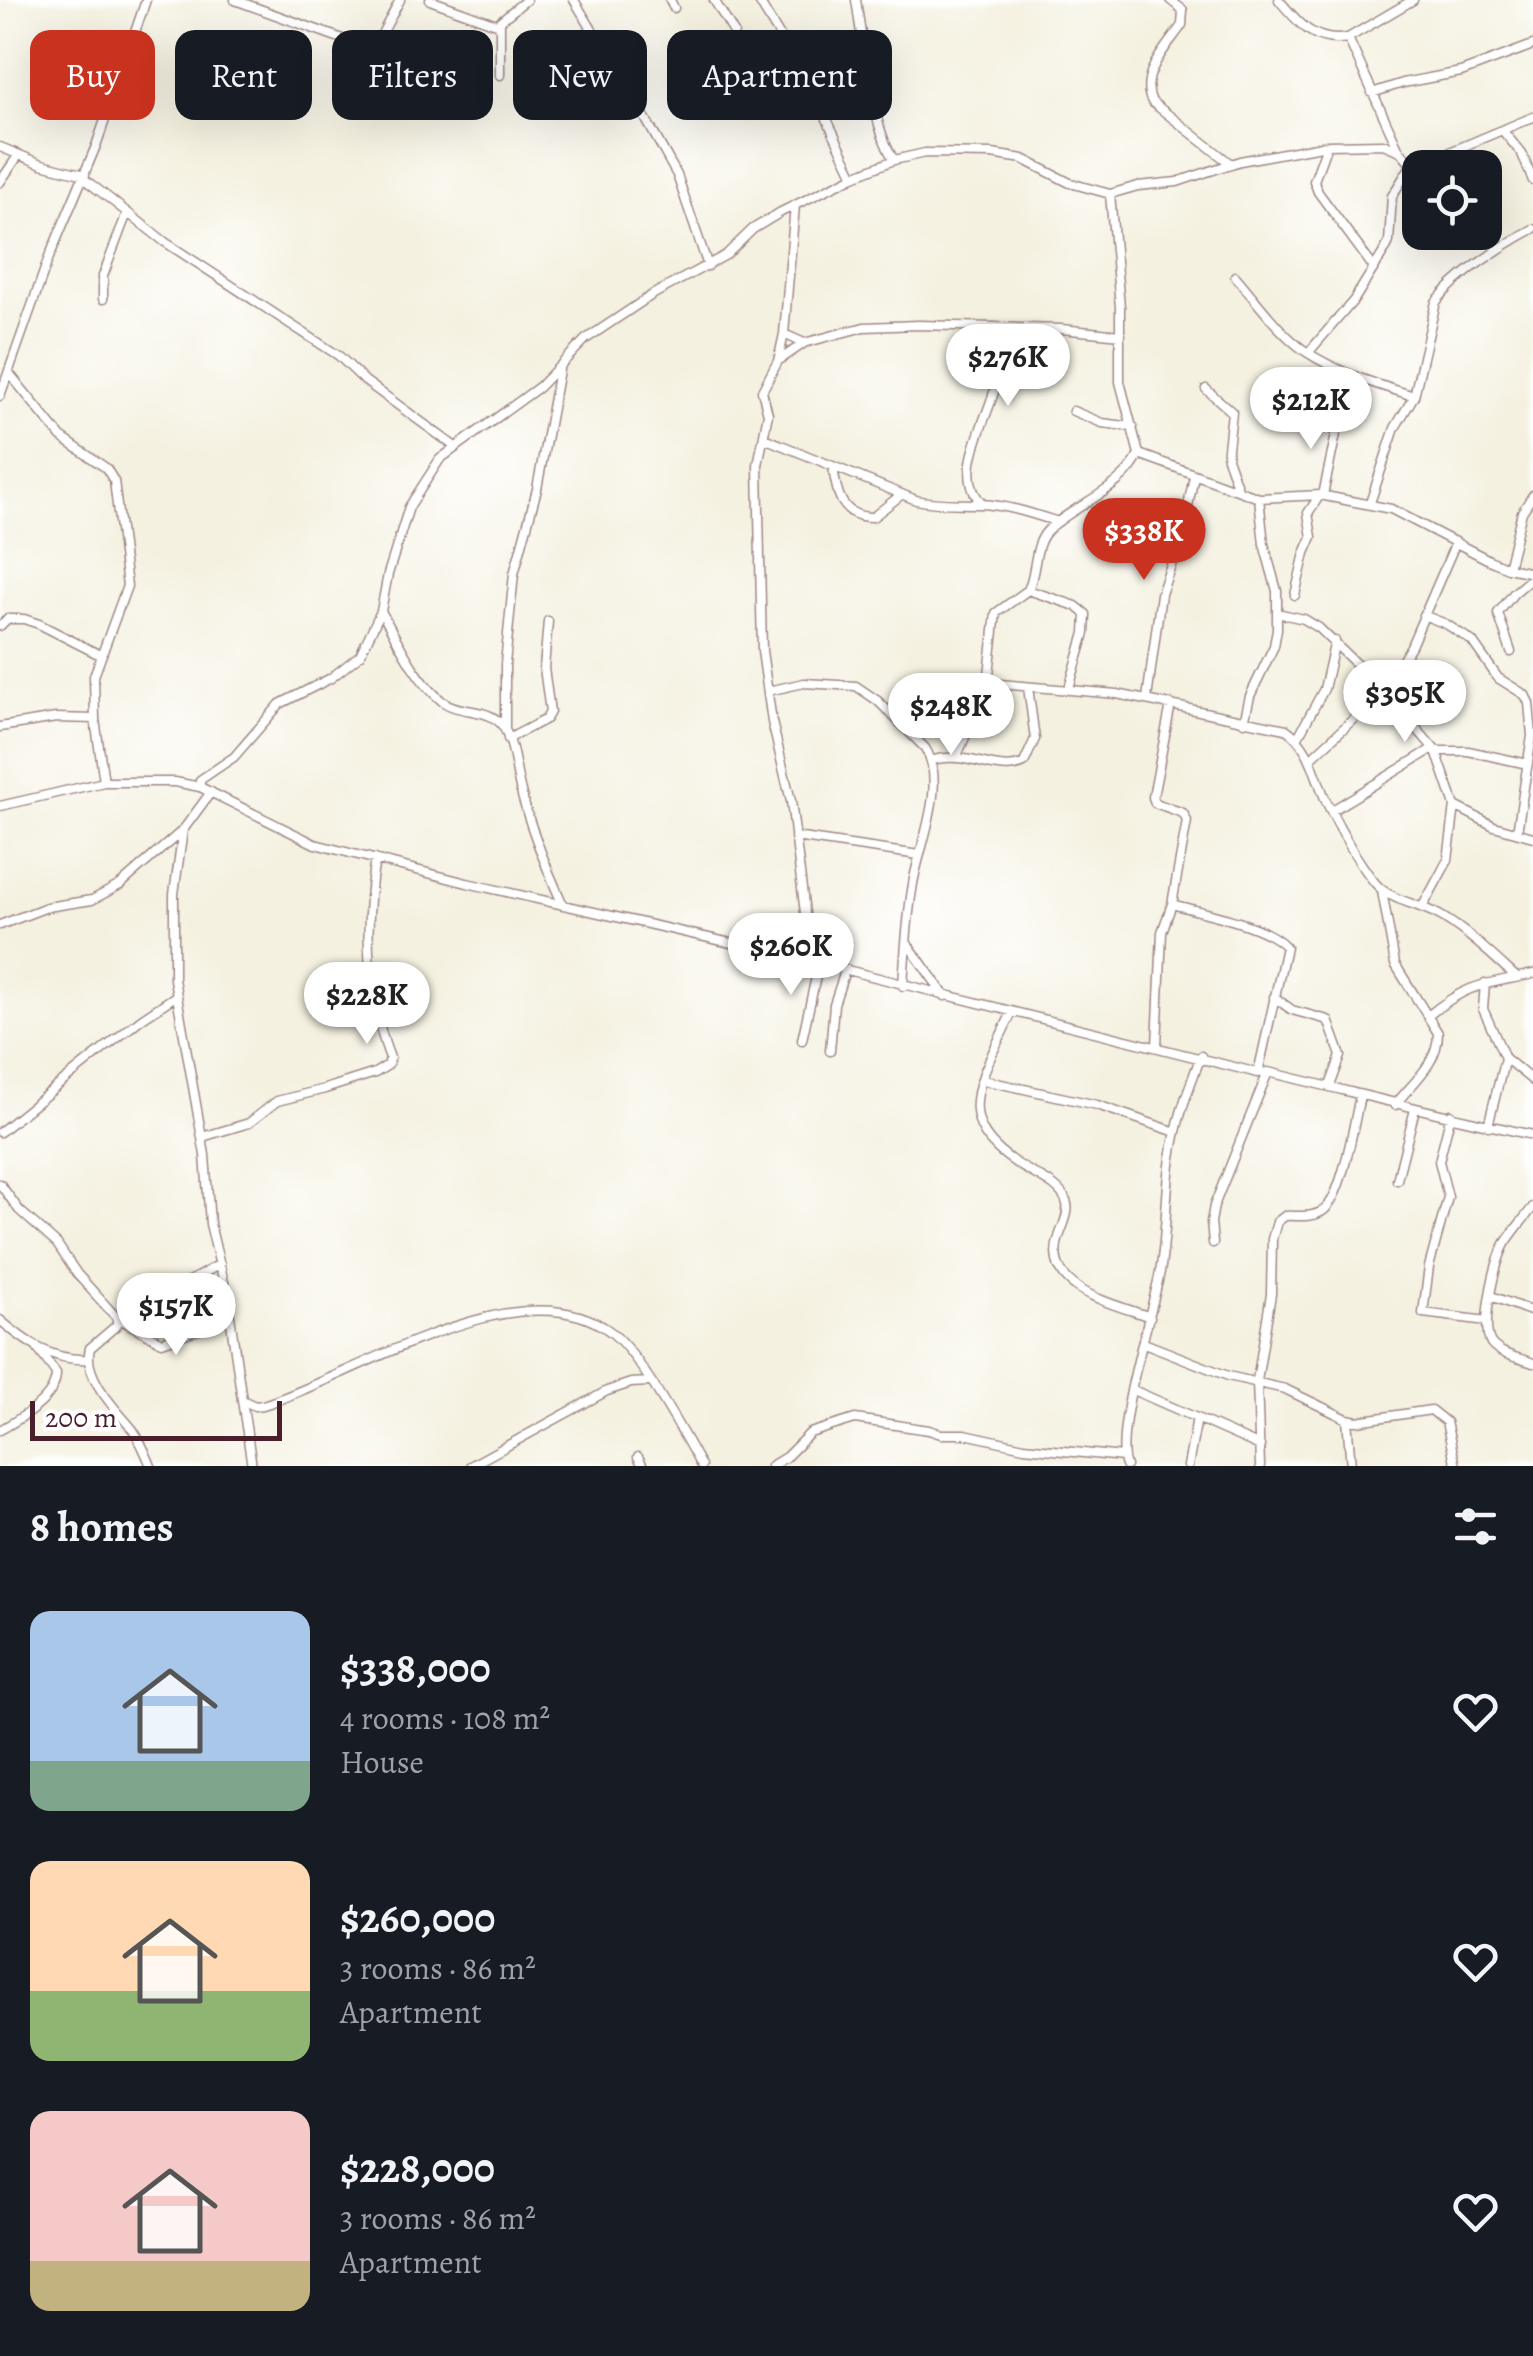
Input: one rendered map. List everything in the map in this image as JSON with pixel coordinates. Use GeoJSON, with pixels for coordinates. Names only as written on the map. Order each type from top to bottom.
{"type":"FeatureCollection","features":[{"type":"Feature","properties":{"kind":"street"},"geometry":{"type":"LineString","coordinates":[[0,396],[146,0]]}},
{"type":"Feature","properties":{"kind":"street"},"geometry":{"type":"LineString","coordinates":[[235,0],[367,48],[378,43],[400,0]]}},
{"type":"Feature","properties":{"kind":"street"},"geometry":{"type":"LineString","coordinates":[[430,0],[499,25]]}},
{"type":"Feature","properties":{"kind":"street"},"geometry":{"type":"LineString","coordinates":[[500,74],[499,25],[502,18],[526,0]]}},
{"type":"Feature","properties":{"kind":"street"},"geometry":{"type":"LineString","coordinates":[[574,0],[677,175],[708,266]]}},
{"type":"Feature","properties":{"kind":"street"},"geometry":{"type":"LineString","coordinates":[[714,0],[733,30]]}},
{"type":"Feature","properties":{"kind":"street"},"geometry":{"type":"LineString","coordinates":[[758,0],[815,94],[854,176]]}},
{"type":"Feature","properties":{"kind":"street"},"geometry":{"type":"LineString","coordinates":[[856,0],[876,104],[894,160]]}},
{"type":"Feature","properties":{"kind":"street"},"geometry":{"type":"LineString","coordinates":[[1170,0],[1183,10],[1184,17],[1152,70],[1148,95],[1231,164]]}},
{"type":"Feature","properties":{"kind":"street"},"geometry":{"type":"LineString","coordinates":[[1279,0],[1305,30],[1328,40],[1348,38],[1412,0]]}},
{"type":"Feature","properties":{"kind":"street"},"geometry":{"type":"LineString","coordinates":[[1348,38],[1400,152]]}},
{"type":"Feature","properties":{"kind":"street"},"geometry":{"type":"LineString","coordinates":[[1372,93],[1461,72],[1533,45]]}},
{"type":"Feature","properties":{"kind":"street"},"geometry":{"type":"LineString","coordinates":[[1456,150],[1533,117]]}},
{"type":"Feature","properties":{"kind":"street"},"geometry":{"type":"LineString","coordinates":[[1503,132],[1522,154],[1533,181]]}},
{"type":"Feature","properties":{"kind":"street"},"geometry":{"type":"LineString","coordinates":[[200,787],[200,780],[234,757],[280,704],[331,678],[360,656],[381,610],[409,507],[440,459],[522,401],[586,339],[652,295],[726,255],[753,230],[795,205],[894,160],[926,153],[992,154],[1023,159],[1070,183],[1110,194],[1177,182],[1231,164],[1327,145],[1383,144],[1400,152]]}},
{"type":"Feature","properties":{"kind":"street"},"geometry":{"type":"LineString","coordinates":[[1327,145],[1314,181],[1318,192],[1374,268]]}},
{"type":"Feature","properties":{"kind":"street"},"geometry":{"type":"LineString","coordinates":[[0,147],[84,176],[127,213],[268,312],[340,356],[365,381],[454,446]]}},
{"type":"Feature","properties":{"kind":"street"},"geometry":{"type":"LineString","coordinates":[[0,182],[18,156]]}},
{"type":"Feature","properties":{"kind":"street"},"geometry":{"type":"LineString","coordinates":[[1308,353],[1342,315],[1389,242],[1392,196],[1402,180]]}},
{"type":"Feature","properties":{"kind":"street"},"geometry":{"type":"LineString","coordinates":[[957,756],[988,683],[996,613],[1028,590],[1039,544],[1048,530],[1126,474],[1139,454],[1133,426],[1124,409],[1120,382],[1121,335],[1110,194]]}},
{"type":"Feature","properties":{"kind":"street"},"geometry":{"type":"LineString","coordinates":[[795,205],[784,334],[778,362],[762,388],[768,414],[758,465],[758,491],[762,651],[787,779],[815,962],[802,1040]]}},
{"type":"Feature","properties":{"kind":"street"},"geometry":{"type":"LineString","coordinates":[[102,299],[103,276],[127,213]]}},
{"type":"Feature","properties":{"kind":"street"},"geometry":{"type":"LineString","coordinates":[[1370,503],[1395,428],[1414,396],[1436,302],[1445,290],[1504,245],[1533,229]]}},
{"type":"Feature","properties":{"kind":"street"},"geometry":{"type":"LineString","coordinates":[[1235,276],[1287,336],[1308,353],[1376,384],[1414,396]]}},
{"type":"Feature","properties":{"kind":"street"},"geometry":{"type":"LineString","coordinates":[[778,362],[804,343],[864,327],[960,324],[1121,335]]}},
{"type":"Feature","properties":{"kind":"street"},"geometry":{"type":"LineString","coordinates":[[983,504],[970,488],[969,471],[998,376],[994,328]]}},
{"type":"Feature","properties":{"kind":"street"},"geometry":{"type":"LineString","coordinates":[[784,334],[804,343]]}},
{"type":"Feature","properties":{"kind":"street"},"geometry":{"type":"LineString","coordinates":[[559,368],[537,489],[514,574],[505,664],[507,735],[521,792],[562,905]]}},
{"type":"Feature","properties":{"kind":"street"},"geometry":{"type":"LineString","coordinates":[[9,373],[22,384],[61,437],[106,468],[114,481],[127,586],[94,676],[95,719],[104,782]]}},
{"type":"Feature","properties":{"kind":"street"},"geometry":{"type":"LineString","coordinates":[[1206,389],[1232,412],[1227,458],[1238,489]]}},
{"type":"Feature","properties":{"kind":"street"},"geometry":{"type":"LineString","coordinates":[[1072,411],[1102,423],[1133,426]]}},
{"type":"Feature","properties":{"kind":"street"},"geometry":{"type":"LineString","coordinates":[[1295,594],[1312,537],[1308,512],[1322,495],[1340,416]]}},
{"type":"Feature","properties":{"kind":"street"},"geometry":{"type":"LineString","coordinates":[[764,438],[934,504],[983,504],[1058,522]]}},
{"type":"Feature","properties":{"kind":"street"},"geometry":{"type":"LineString","coordinates":[[1139,454],[1260,498],[1322,495],[1370,503],[1508,568],[1533,575]]}},
{"type":"Feature","properties":{"kind":"street"},"geometry":{"type":"LineString","coordinates":[[833,466],[842,505],[852,513],[873,517],[901,494]]}},
{"type":"Feature","properties":{"kind":"street"},"geometry":{"type":"LineString","coordinates":[[1147,700],[1161,594],[1183,531],[1194,476]]}},
{"type":"Feature","properties":{"kind":"street"},"geometry":{"type":"LineString","coordinates":[[1508,568],[1522,512],[1533,494]]}},
{"type":"Feature","properties":{"kind":"street"},"geometry":{"type":"LineString","coordinates":[[1244,722],[1250,696],[1274,646],[1277,592],[1264,544],[1260,498]]}},
{"type":"Feature","properties":{"kind":"street"},"geometry":{"type":"LineString","coordinates":[[1310,759],[1384,691],[1400,668],[1456,542]]}},
{"type":"Feature","properties":{"kind":"street"},"geometry":{"type":"LineString","coordinates":[[1511,652],[1498,614],[1533,575]]}},
{"type":"Feature","properties":{"kind":"street"},"geometry":{"type":"LineString","coordinates":[[1028,590],[1076,606],[1086,614],[1085,634],[1069,688]]}},
{"type":"Feature","properties":{"kind":"street"},"geometry":{"type":"LineString","coordinates":[[381,610],[400,645],[440,699],[454,708],[489,715],[507,735]]}},
{"type":"Feature","properties":{"kind":"street"},"geometry":{"type":"LineString","coordinates":[[1276,613],[1304,619],[1335,641],[1434,750],[1455,806],[1448,860],[1423,906]]}},
{"type":"Feature","properties":{"kind":"street"},"geometry":{"type":"LineString","coordinates":[[1423,615],[1472,640],[1498,678],[1525,695],[1529,703],[1533,736],[1517,832]]}},
{"type":"Feature","properties":{"kind":"street"},"geometry":{"type":"LineString","coordinates":[[0,626],[7,619],[24,619],[100,655]]}},
{"type":"Feature","properties":{"kind":"street"},"geometry":{"type":"LineString","coordinates":[[507,735],[546,719],[550,712],[544,668],[548,621]]}},
{"type":"Feature","properties":{"kind":"street"},"geometry":{"type":"LineString","coordinates":[[1298,737],[1324,689],[1335,641]]}},
{"type":"Feature","properties":{"kind":"street"},"geometry":{"type":"LineString","coordinates":[[768,691],[804,683],[856,686],[878,701],[933,760],[931,806],[918,855],[903,986]]}},
{"type":"Feature","properties":{"kind":"street"},"geometry":{"type":"LineString","coordinates":[[988,683],[1069,688],[1171,704],[1273,725],[1298,737],[1331,811],[1382,891],[1395,964],[1438,1033],[1434,1056],[1395,1105]]}},
{"type":"Feature","properties":{"kind":"street"},"geometry":{"type":"LineString","coordinates":[[933,760],[957,756],[1008,767],[1024,763],[1035,739],[1028,687]]}},
{"type":"Feature","properties":{"kind":"street"},"geometry":{"type":"LineString","coordinates":[[1157,1046],[1162,932],[1172,904],[1186,816],[1155,803],[1153,796],[1171,704]]}},
{"type":"Feature","properties":{"kind":"street"},"geometry":{"type":"LineString","coordinates":[[0,727],[56,718],[95,719]]}},
{"type":"Feature","properties":{"kind":"street"},"geometry":{"type":"LineString","coordinates":[[1331,811],[1434,750],[1468,752],[1528,764]]}},
{"type":"Feature","properties":{"kind":"street"},"geometry":{"type":"LineString","coordinates":[[0,806],[104,782],[176,782],[200,787],[315,844],[1533,1136]]}},
{"type":"Feature","properties":{"kind":"street"},"geometry":{"type":"LineString","coordinates":[[0,925],[46,907],[98,897],[132,876],[183,830],[211,792]]}},
{"type":"Feature","properties":{"kind":"street"},"geometry":{"type":"LineString","coordinates":[[1455,806],[1494,826],[1533,837]]}},
{"type":"Feature","properties":{"kind":"street"},"geometry":{"type":"LineString","coordinates":[[183,830],[173,906],[178,995],[202,1136],[210,1224],[230,1318],[252,1466]]}},
{"type":"Feature","properties":{"kind":"street"},"geometry":{"type":"LineString","coordinates":[[795,837],[918,855]]}},
{"type":"Feature","properties":{"kind":"street"},"geometry":{"type":"LineString","coordinates":[[202,1136],[249,1123],[277,1101],[340,1085],[388,1065],[368,924],[375,859]]}},
{"type":"Feature","properties":{"kind":"street"},"geometry":{"type":"LineString","coordinates":[[1382,891],[1445,918],[1516,978]]}},
{"type":"Feature","properties":{"kind":"street"},"geometry":{"type":"LineString","coordinates":[[1172,904],[1244,925],[1284,943],[1287,952],[1274,997],[1263,1072],[1212,1212],[1213,1243]]}},
{"type":"Feature","properties":{"kind":"street"},"geometry":{"type":"LineString","coordinates":[[906,942],[946,996]]}},
{"type":"Feature","properties":{"kind":"street"},"geometry":{"type":"LineString","coordinates":[[830,1050],[834,1004],[846,971]]}},
{"type":"Feature","properties":{"kind":"street"},"geometry":{"type":"LineString","coordinates":[[1429,1016],[1456,993],[1533,974]]}},
{"type":"Feature","properties":{"kind":"street"},"geometry":{"type":"LineString","coordinates":[[1485,983],[1483,1009],[1506,1058],[1533,1081]]}},
{"type":"Feature","properties":{"kind":"street"},"geometry":{"type":"LineString","coordinates":[[0,1132],[141,1019],[178,995]]}},
{"type":"Feature","properties":{"kind":"street"},"geometry":{"type":"LineString","coordinates":[[1274,997],[1292,1010],[1328,1020],[1342,1056],[1330,1086]]}},
{"type":"Feature","properties":{"kind":"street"},"geometry":{"type":"LineString","coordinates":[[1012,1012],[977,1095],[976,1120],[987,1140],[1010,1162],[1057,1189],[1068,1204],[1054,1253],[1058,1271],[1077,1287],[1150,1317]]}},
{"type":"Feature","properties":{"kind":"street"},"geometry":{"type":"LineString","coordinates":[[770,1466],[786,1457],[810,1433],[855,1419],[1124,1461],[1133,1390],[1163,1253],[1176,1132],[1201,1056]]}},
{"type":"Feature","properties":{"kind":"street"},"geometry":{"type":"LineString","coordinates":[[1488,1126],[1506,1058]]}},
{"type":"Feature","properties":{"kind":"street"},"geometry":{"type":"LineString","coordinates":[[983,1080],[1097,1105],[1176,1132]]}},
{"type":"Feature","properties":{"kind":"street"},"geometry":{"type":"LineString","coordinates":[[1260,1466],[1257,1382],[1271,1294],[1274,1230],[1285,1216],[1314,1215],[1328,1206],[1343,1166],[1360,1096]]}},
{"type":"Feature","properties":{"kind":"street"},"geometry":{"type":"LineString","coordinates":[[1398,1180],[1415,1110]]}},
{"type":"Feature","properties":{"kind":"street"},"geometry":{"type":"LineString","coordinates":[[1452,1114],[1439,1162],[1448,1197],[1429,1266],[1423,1313],[1487,1321]]}},
{"type":"Feature","properties":{"kind":"street"},"geometry":{"type":"LineString","coordinates":[[0,1184],[19,1210],[57,1244],[77,1274],[120,1320],[162,1342],[230,1318]]}},
{"type":"Feature","properties":{"kind":"street"},"geometry":{"type":"LineString","coordinates":[[1533,1206],[1506,1242],[1494,1275],[1487,1321],[1493,1346],[1533,1363]]}},
{"type":"Feature","properties":{"kind":"street"},"geometry":{"type":"LineString","coordinates":[[151,1466],[140,1440],[110,1402],[88,1359],[90,1348],[120,1320],[220,1264]]}},
{"type":"Feature","properties":{"kind":"street"},"geometry":{"type":"LineString","coordinates":[[1491,1296],[1533,1312]]}},
{"type":"Feature","properties":{"kind":"street"},"geometry":{"type":"LineString","coordinates":[[242,1400],[263,1405],[487,1316],[532,1310],[558,1313],[602,1327],[628,1351],[701,1466]]}},
{"type":"Feature","properties":{"kind":"street"},"geometry":{"type":"LineString","coordinates":[[0,1320],[37,1348],[63,1359],[88,1359]]}},
{"type":"Feature","properties":{"kind":"street"},"geometry":{"type":"LineString","coordinates":[[1144,1343],[1228,1376],[1321,1404],[1358,1422],[1431,1410],[1446,1422],[1456,1466]]}},
{"type":"Feature","properties":{"kind":"street"},"geometry":{"type":"LineString","coordinates":[[0,1430],[38,1405],[56,1383],[56,1374],[37,1348]]}},
{"type":"Feature","properties":{"kind":"street"},"geometry":{"type":"LineString","coordinates":[[470,1466],[607,1391],[631,1382],[649,1382]]}},
{"type":"Feature","properties":{"kind":"street"},"geometry":{"type":"LineString","coordinates":[[1133,1390],[1260,1446]]}},
{"type":"Feature","properties":{"kind":"street"},"geometry":{"type":"LineString","coordinates":[[1188,1466],[1197,1418]]}},
{"type":"Feature","properties":{"kind":"street"},"geometry":{"type":"LineString","coordinates":[[1347,1419],[1352,1466]]}}]}
